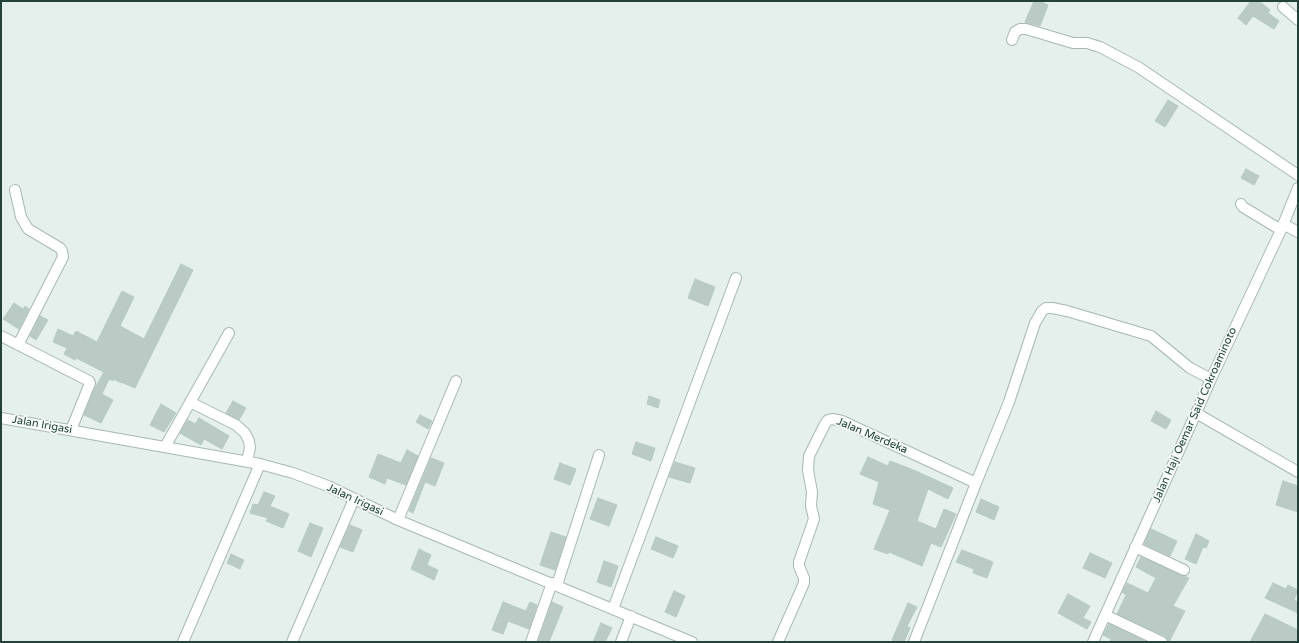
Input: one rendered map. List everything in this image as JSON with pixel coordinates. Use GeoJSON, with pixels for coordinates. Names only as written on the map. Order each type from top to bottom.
{"type":"FeatureCollection","features":[{"type":"Feature","properties":{"kind":"street"},"geometry":{"type":"LineString","coordinates":[[1283,7],[1298,20]]}},
{"type":"Feature","properties":{"kind":"street"},"geometry":{"type":"LineString","coordinates":[[1012,40],[1016,32],[1020,29],[1026,29],[1072,43],[1087,43],[1100,47],[1138,67],[1298,175]]}},
{"type":"Feature","properties":{"kind":"street","name":"Jalan Haji Oemar Said Cokroaminoto"},"geometry":{"type":"LineString","coordinates":[[1093,642],[1211,378],[1282,227],[1298,188]]}},
{"type":"Feature","properties":{"kind":"street"},"geometry":{"type":"LineString","coordinates":[[15,190],[21,217],[28,229],[60,248],[63,257],[18,345]]}},
{"type":"Feature","properties":{"kind":"street"},"geometry":{"type":"LineString","coordinates":[[1241,204],[1242,207],[1282,227],[1298,232]]}},
{"type":"Feature","properties":{"kind":"street"},"geometry":{"type":"LineString","coordinates":[[613,609],[736,278]]}},
{"type":"Feature","properties":{"kind":"street"},"geometry":{"type":"LineString","coordinates":[[914,642],[1009,402],[1035,323],[1042,310],[1046,308],[1067,311],[1151,336],[1190,368],[1211,378]]}},
{"type":"Feature","properties":{"kind":"street"},"geometry":{"type":"LineString","coordinates":[[165,447],[229,332]]}},
{"type":"Feature","properties":{"kind":"street"},"geometry":{"type":"LineString","coordinates":[[1,336],[89,381],[90,383],[70,430]]}},
{"type":"Feature","properties":{"kind":"street"},"geometry":{"type":"LineString","coordinates":[[398,520],[456,381]]}},
{"type":"Feature","properties":{"kind":"street"},"geometry":{"type":"LineString","coordinates":[[190,402],[236,425],[245,432],[250,448],[247,461]]}},
{"type":"Feature","properties":{"kind":"street"},"geometry":{"type":"LineString","coordinates":[[1196,413],[1298,472]]}},
{"type":"Feature","properties":{"kind":"street","name":"Jalan Irigasi"},"geometry":{"type":"LineString","coordinates":[[1,418],[247,461],[293,473],[328,486],[398,520],[692,642]]}},
{"type":"Feature","properties":{"kind":"street","name":"Jalan Merdeka"},"geometry":{"type":"LineString","coordinates":[[778,642],[804,583],[804,578],[798,566],[814,516],[811,506],[812,492],[808,456],[828,420],[832,419],[842,421],[976,483]]}},
{"type":"Feature","properties":{"kind":"street"},"geometry":{"type":"LineString","coordinates":[[531,642],[554,584],[600,455]]}},
{"type":"Feature","properties":{"kind":"street"},"geometry":{"type":"LineString","coordinates":[[183,642],[260,464]]}},
{"type":"Feature","properties":{"kind":"street"},"geometry":{"type":"LineString","coordinates":[[292,642],[354,499]]}},
{"type":"Feature","properties":{"kind":"street"},"geometry":{"type":"LineString","coordinates":[[1136,547],[1184,570]]}},
{"type":"Feature","properties":{"kind":"street"},"geometry":{"type":"LineString","coordinates":[[1105,615],[1162,642]]}},
{"type":"Feature","properties":{"kind":"street"},"geometry":{"type":"LineString","coordinates":[[621,642],[631,616]]}},
{"type":"Feature","properties":{"kind":"building"},"geometry":{"type":"Polygon","coordinates":[[[1034,1],[1039,1],[1048,5],[1040,26],[1025,22],[1034,1]]]}},
{"type":"Feature","properties":{"kind":"building"},"geometry":{"type":"Polygon","coordinates":[[[1251,1],[1259,1],[1270,10],[1268,13],[1279,21],[1274,29],[1253,16],[1246,25],[1238,18],[1251,1]]]}},
{"type":"Feature","properties":{"kind":"building"},"geometry":{"type":"Polygon","coordinates":[[[1168,100],[1178,106],[1165,127],[1155,121],[1168,100]]]}},
{"type":"Feature","properties":{"kind":"building"},"geometry":{"type":"Polygon","coordinates":[[[1246,169],[1259,176],[1254,185],[1241,178],[1246,169]]]}},
{"type":"Feature","properties":{"kind":"building"},"geometry":{"type":"Polygon","coordinates":[[[181,264],[193,270],[135,388],[114,379],[113,381],[109,379],[102,394],[113,400],[101,423],[84,415],[95,388],[104,372],[76,358],[75,360],[64,354],[67,348],[53,342],[58,329],[73,336],[76,331],[97,342],[122,291],[134,297],[120,326],[144,339],[181,264]]]}},
{"type":"Feature","properties":{"kind":"building"},"geometry":{"type":"Polygon","coordinates":[[[695,279],[715,287],[708,306],[688,298],[695,279]]]}},
{"type":"Feature","properties":{"kind":"building"},"geometry":{"type":"Polygon","coordinates":[[[14,303],[23,309],[25,306],[29,309],[19,329],[3,319],[14,303]]]}},
{"type":"Feature","properties":{"kind":"building"},"geometry":{"type":"Polygon","coordinates":[[[40,316],[48,320],[36,340],[30,336],[40,316]]]}},
{"type":"Feature","properties":{"kind":"building"},"geometry":{"type":"Polygon","coordinates":[[[649,396],[660,400],[658,408],[647,404],[649,396]]]}},
{"type":"Feature","properties":{"kind":"building"},"geometry":{"type":"Polygon","coordinates":[[[233,401],[246,408],[239,420],[226,413],[233,401]]]}},
{"type":"Feature","properties":{"kind":"building"},"geometry":{"type":"Polygon","coordinates":[[[161,404],[176,413],[164,432],[150,425],[161,404]]]}},
{"type":"Feature","properties":{"kind":"building"},"geometry":{"type":"Polygon","coordinates":[[[1156,411],[1171,420],[1166,429],[1151,421],[1156,411]]]}},
{"type":"Feature","properties":{"kind":"building"},"geometry":{"type":"Polygon","coordinates":[[[420,415],[432,421],[428,429],[416,422],[420,415]]]}},
{"type":"Feature","properties":{"kind":"building"},"geometry":{"type":"Polygon","coordinates":[[[199,418],[229,436],[222,449],[204,439],[201,445],[180,433],[188,420],[195,424],[199,418]]]}},
{"type":"Feature","properties":{"kind":"building"},"geometry":{"type":"Polygon","coordinates":[[[636,442],[655,448],[651,461],[632,454],[636,442]]]}},
{"type":"Feature","properties":{"kind":"building"},"geometry":{"type":"Polygon","coordinates":[[[407,450],[418,456],[406,485],[387,478],[385,484],[369,477],[378,454],[401,463],[407,450]]]}},
{"type":"Feature","properties":{"kind":"building"},"geometry":{"type":"Polygon","coordinates":[[[868,457],[888,466],[890,461],[953,488],[948,499],[928,489],[917,521],[936,529],[944,509],[956,514],[941,547],[931,543],[922,566],[889,552],[888,554],[874,549],[890,510],[873,504],[879,482],[860,474],[868,457]]]}},
{"type":"Feature","properties":{"kind":"building"},"geometry":{"type":"Polygon","coordinates":[[[431,458],[444,463],[435,486],[425,482],[413,513],[409,511],[431,458]]]}},
{"type":"Feature","properties":{"kind":"building"},"geometry":{"type":"Polygon","coordinates":[[[675,462],[695,468],[690,483],[669,477],[675,462]]]}},
{"type":"Feature","properties":{"kind":"building"},"geometry":{"type":"Polygon","coordinates":[[[560,463],[576,469],[570,485],[554,479],[560,463]]]}},
{"type":"Feature","properties":{"kind":"building"},"geometry":{"type":"Polygon","coordinates":[[[1283,481],[1298,486],[1298,512],[1276,505],[1283,481]]]}},
{"type":"Feature","properties":{"kind":"building"},"geometry":{"type":"Polygon","coordinates":[[[264,492],[275,496],[270,506],[289,514],[283,528],[266,521],[268,518],[250,513],[253,504],[258,505],[264,492]]]}},
{"type":"Feature","properties":{"kind":"building"},"geometry":{"type":"Polygon","coordinates":[[[598,498],[617,505],[609,526],[590,519],[598,498]]]}},
{"type":"Feature","properties":{"kind":"building"},"geometry":{"type":"Polygon","coordinates":[[[981,499],[999,507],[994,520],[976,512],[981,499]]]}},
{"type":"Feature","properties":{"kind":"building"},"geometry":{"type":"Polygon","coordinates":[[[310,523],[323,528],[311,557],[298,551],[310,523]]]}},
{"type":"Feature","properties":{"kind":"building"},"geometry":{"type":"Polygon","coordinates":[[[350,525],[362,530],[353,552],[340,547],[350,525]]]}},
{"type":"Feature","properties":{"kind":"building"},"geometry":{"type":"Polygon","coordinates":[[[1151,529],[1177,541],[1170,556],[1144,544],[1151,529]]]}},
{"type":"Feature","properties":{"kind":"building"},"geometry":{"type":"Polygon","coordinates":[[[551,532],[566,537],[555,570],[540,565],[551,532]]]}},
{"type":"Feature","properties":{"kind":"building"},"geometry":{"type":"Polygon","coordinates":[[[1196,534],[1209,541],[1206,548],[1203,547],[1196,564],[1185,559],[1196,534]]]}},
{"type":"Feature","properties":{"kind":"building"},"geometry":{"type":"Polygon","coordinates":[[[656,537],[678,546],[673,558],[651,549],[656,537]]]}},
{"type":"Feature","properties":{"kind":"building"},"geometry":{"type":"Polygon","coordinates":[[[419,549],[431,555],[427,565],[438,570],[434,580],[411,569],[419,549]]]}},
{"type":"Feature","properties":{"kind":"building"},"geometry":{"type":"Polygon","coordinates":[[[962,550],[993,562],[987,578],[973,573],[974,569],[956,562],[962,550]]]}},
{"type":"Feature","properties":{"kind":"building"},"geometry":{"type":"Polygon","coordinates":[[[1090,553],[1112,563],[1105,578],[1083,568],[1090,553]]]}},
{"type":"Feature","properties":{"kind":"building"},"geometry":{"type":"Polygon","coordinates":[[[231,554],[244,560],[240,569],[227,563],[231,554]]]}},
{"type":"Feature","properties":{"kind":"building"},"geometry":{"type":"Polygon","coordinates":[[[1141,557],[1189,578],[1173,606],[1185,611],[1169,642],[1165,636],[1117,614],[1126,595],[1122,592],[1127,583],[1148,593],[1156,578],[1136,567],[1141,557]]]}},
{"type":"Feature","properties":{"kind":"building"},"geometry":{"type":"Polygon","coordinates":[[[604,561],[618,566],[611,587],[597,582],[604,561]]]}},
{"type":"Feature","properties":{"kind":"building"},"geometry":{"type":"Polygon","coordinates":[[[1273,583],[1286,589],[1288,585],[1298,590],[1294,600],[1298,602],[1298,613],[1265,598],[1273,583]]]}},
{"type":"Feature","properties":{"kind":"building"},"geometry":{"type":"Polygon","coordinates":[[[674,591],[685,596],[676,617],[665,612],[674,591]]]}},
{"type":"Feature","properties":{"kind":"building"},"geometry":{"type":"Polygon","coordinates":[[[1068,594],[1090,606],[1083,618],[1091,622],[1087,629],[1058,613],[1068,594]]]}},
{"type":"Feature","properties":{"kind":"building"},"geometry":{"type":"Polygon","coordinates":[[[503,602],[526,611],[530,602],[537,605],[529,629],[508,621],[503,634],[492,630],[503,602]]]}},
{"type":"Feature","properties":{"kind":"building"},"geometry":{"type":"Polygon","coordinates":[[[552,602],[563,607],[549,642],[538,642],[552,602]]]}},
{"type":"Feature","properties":{"kind":"building"},"geometry":{"type":"Polygon","coordinates":[[[908,603],[917,607],[907,626],[910,628],[904,642],[892,640],[908,603]]]}},
{"type":"Feature","properties":{"kind":"building"},"geometry":{"type":"Polygon","coordinates":[[[1265,614],[1298,630],[1298,642],[1250,642],[1265,614]]]}},
{"type":"Feature","properties":{"kind":"building"},"geometry":{"type":"Polygon","coordinates":[[[601,623],[612,628],[605,642],[593,642],[601,623]]]}},
{"type":"Feature","properties":{"kind":"building"},"geometry":{"type":"Polygon","coordinates":[[[1109,624],[1147,642],[1110,642],[1111,639],[1103,635],[1109,624]]]}}]}
